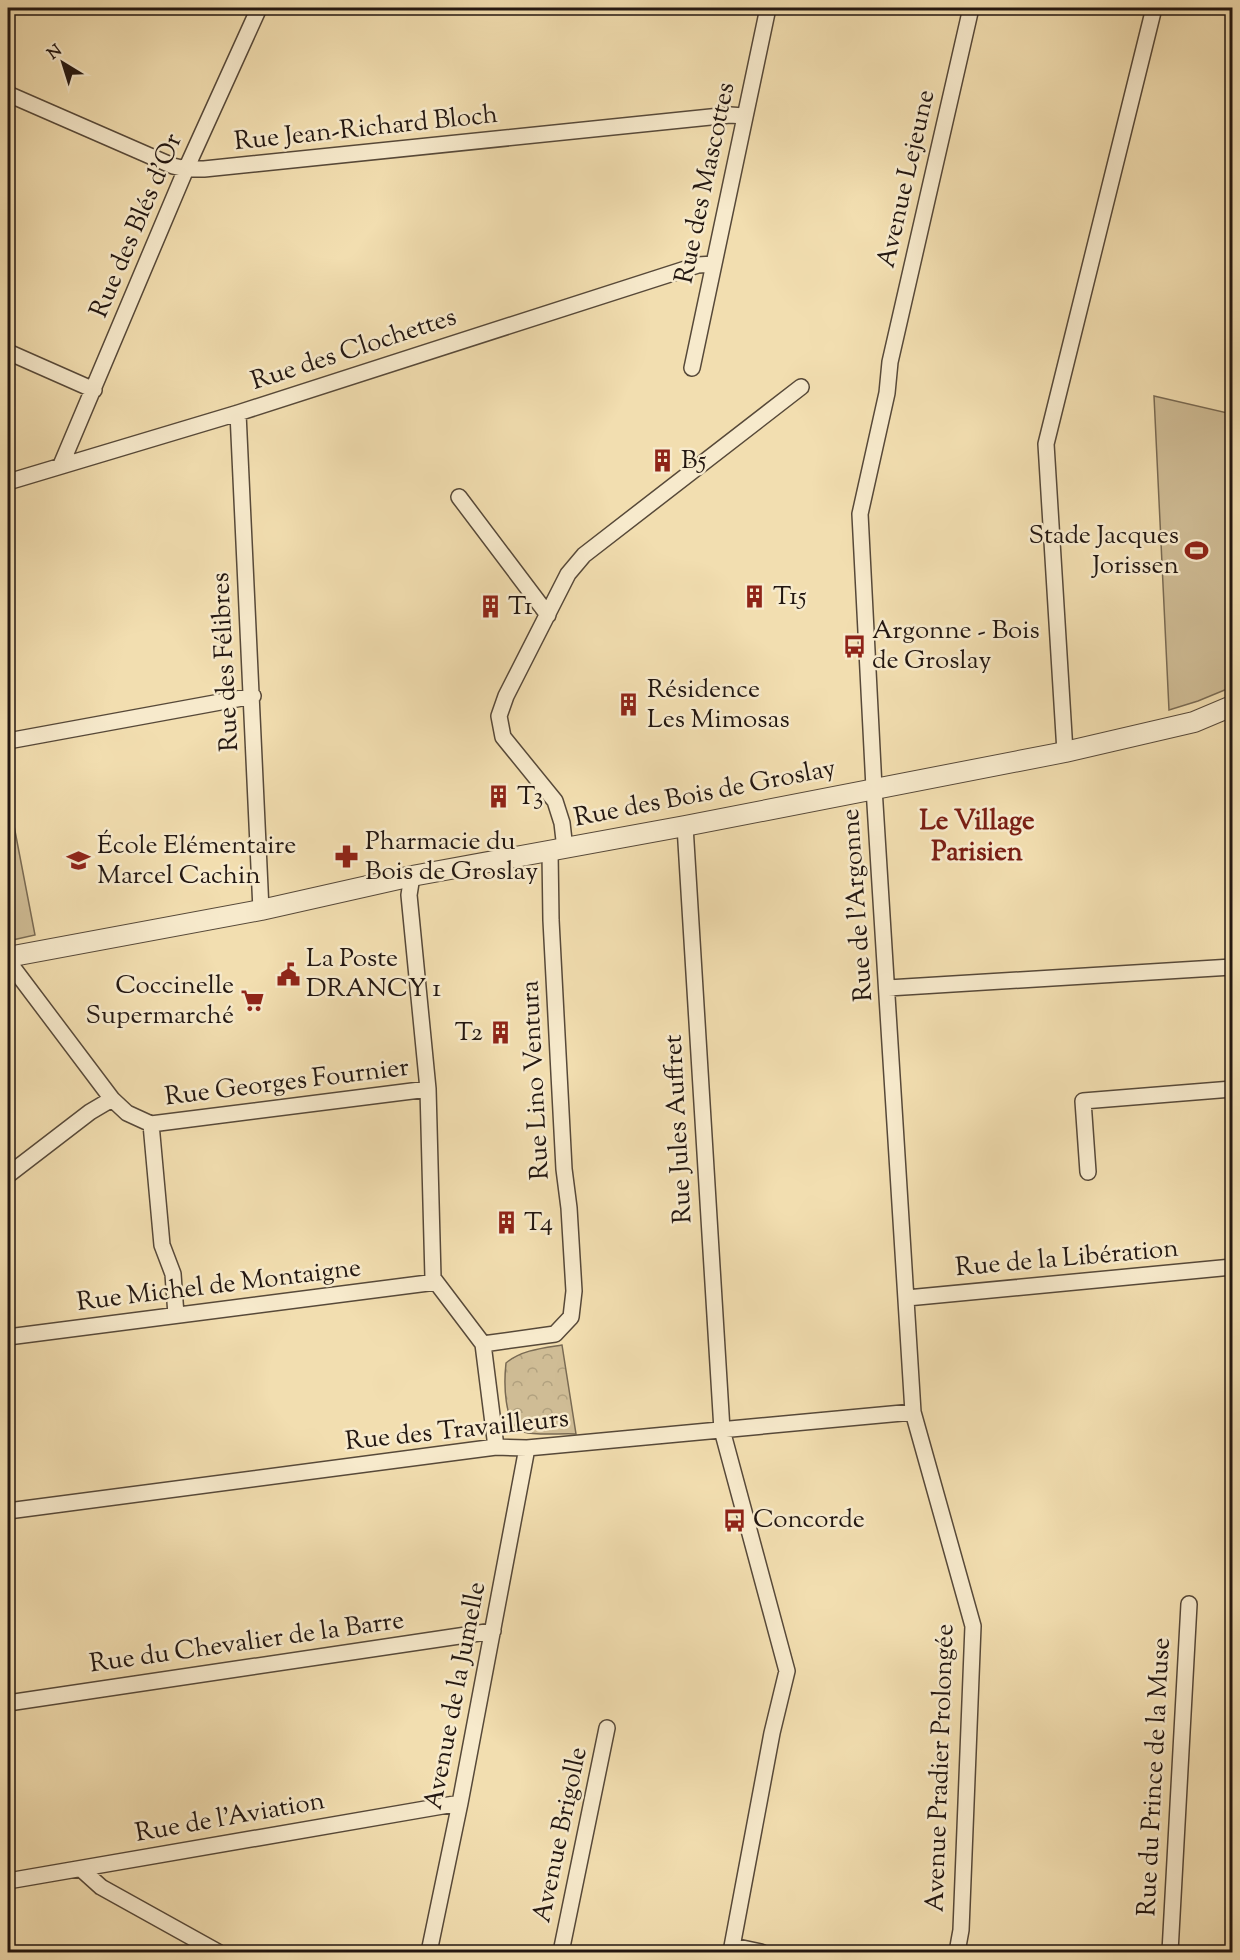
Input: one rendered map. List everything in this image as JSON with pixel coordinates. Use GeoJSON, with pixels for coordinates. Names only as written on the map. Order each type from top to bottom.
{"type":"FeatureCollection","features":[{"type":"Feature","properties":{"kind":"street","name":"Rue des Blés d'Or"},"geometry":{"type":"LineString","coordinates":[[61,465],[186,169],[259,8]]}},
{"type":"Feature","properties":{"kind":"street","name":"Rue des Mascottes"},"geometry":{"type":"LineString","coordinates":[[692,368],[768,8]]}},
{"type":"Feature","properties":{"kind":"street","name":"Avenue Lejeune"},"geometry":{"type":"LineString","coordinates":[[890,362],[971,8]]}},
{"type":"Feature","properties":{"kind":"street"},"geometry":{"type":"LineString","coordinates":[[1065,752],[1046,444],[1154,8]]}},
{"type":"Feature","properties":{"kind":"street","name":"Rue Jean-Richard Bloch"},"geometry":{"type":"LineString","coordinates":[[8,94],[186,169],[730,115],[744,116]]}},
{"type":"Feature","properties":{"kind":"street","name":"Rue des Clochettes"},"geometry":{"type":"LineString","coordinates":[[8,482],[238,413],[698,265],[714,264]]}},
{"type":"Feature","properties":{"kind":"street"},"geometry":{"type":"LineString","coordinates":[[8,352],[94,390]]}},
{"type":"Feature","properties":{"kind":"street","name":"Rue de l'Argonne"},"geometry":{"type":"LineString","coordinates":[[890,362],[887,393],[860,514],[874,788],[913,1412]]}},
{"type":"Feature","properties":{"kind":"street","name":"Rue Lino Ventura"},"geometry":{"type":"LineString","coordinates":[[483,1344],[555,1334],[570,1317],[574,1291],[564,1169],[551,920],[562,824],[555,801],[503,737],[499,716],[506,696],[568,574],[584,555],[801,387]]}},
{"type":"Feature","properties":{"kind":"street","name":"Rue des Félibres"},"geometry":{"type":"LineString","coordinates":[[238,413],[261,910]]}},
{"type":"Feature","properties":{"kind":"street"},"geometry":{"type":"LineString","coordinates":[[459,497],[548,615]]}},
{"type":"Feature","properties":{"kind":"street"},"geometry":{"type":"LineString","coordinates":[[8,741],[252,696]]}},
{"type":"Feature","properties":{"kind":"street","name":"Rue des Bois de Groslay"},"geometry":{"type":"LineString","coordinates":[[8,959],[261,910],[412,876],[685,826],[1065,752],[1194,722],[1233,706]]}},
{"type":"Feature","properties":{"kind":"street","name":"Rue Jules Auffret"},"geometry":{"type":"LineString","coordinates":[[685,826],[722,1430],[787,1671],[772,1732],[732,1949]]}},
{"type":"Feature","properties":{"kind":"street"},"geometry":{"type":"LineString","coordinates":[[412,876],[409,895],[428,1089],[433,1278],[483,1344],[496,1447]]}},
{"type":"Feature","properties":{"kind":"street"},"geometry":{"type":"LineString","coordinates":[[8,959],[112,1099],[128,1113],[151,1124],[162,1245],[173,1274],[176,1315]]}},
{"type":"Feature","properties":{"kind":"street"},"geometry":{"type":"LineString","coordinates":[[888,988],[1233,967]]}},
{"type":"Feature","properties":{"kind":"street","name":"Rue Georges Fournier"},"geometry":{"type":"LineString","coordinates":[[151,1124],[428,1089]]}},
{"type":"Feature","properties":{"kind":"street"},"geometry":{"type":"LineString","coordinates":[[1088,1172],[1083,1101],[1233,1089]]}},
{"type":"Feature","properties":{"kind":"street"},"geometry":{"type":"LineString","coordinates":[[8,1175],[90,1112],[112,1099]]}},
{"type":"Feature","properties":{"kind":"street","name":"Rue de la Libération"},"geometry":{"type":"LineString","coordinates":[[907,1298],[1233,1267]]}},
{"type":"Feature","properties":{"kind":"street","name":"Rue Michel de Montaigne"},"geometry":{"type":"LineString","coordinates":[[8,1337],[436,1282]]}},
{"type":"Feature","properties":{"kind":"street","name":"Rue des Travailleurs"},"geometry":{"type":"LineString","coordinates":[[8,1511],[496,1447],[527,1448],[913,1412]]}},
{"type":"Feature","properties":{"kind":"street","name":"Avenue Pradier Prolongée"},"geometry":{"type":"LineString","coordinates":[[913,1412],[973,1626],[961,1930],[957,1953]]}},
{"type":"Feature","properties":{"kind":"street","name":"Avenue de la Jumelle"},"geometry":{"type":"LineString","coordinates":[[429,1953],[460,1803],[527,1448]]}},
{"type":"Feature","properties":{"kind":"street","name":"Rue du Prince de la Muse"},"geometry":{"type":"LineString","coordinates":[[1170,1953],[1189,1604]]}},
{"type":"Feature","properties":{"kind":"street","name":"Rue du Chevalier de la Barre"},"geometry":{"type":"LineString","coordinates":[[8,1703],[493,1631]]}},
{"type":"Feature","properties":{"kind":"street","name":"Avenue Brigolle"},"geometry":{"type":"LineString","coordinates":[[561,1953],[608,1728]]}},
{"type":"Feature","properties":{"kind":"street","name":"Rue de l'Aviation"},"geometry":{"type":"LineString","coordinates":[[8,1881],[460,1803]]}},
{"type":"Feature","properties":{"kind":"street"},"geometry":{"type":"LineString","coordinates":[[81,1869],[101,1887],[218,1953]]}},
{"type":"Feature","properties":{"kind":"street"},"geometry":{"type":"LineString","coordinates":[[732,1949],[761,1953]]}},
{"type":"Feature","properties":{"kind":"green space","name":"Stade Jacques Jorissen"},"geometry":{"type":"Polygon","coordinates":[[[1154,396],[1232,414],[1232,687],[1169,710],[1154,396]]]}},
{"type":"Feature","properties":{"kind":"green space"},"geometry":{"type":"Polygon","coordinates":[[[10,805],[35,935],[8,941],[8,806],[10,805]]]}},
{"type":"Feature","properties":{"kind":"green space"},"geometry":{"type":"Polygon","coordinates":[[[562,1345],[576,1434],[524,1432],[512,1421],[506,1402],[506,1363],[525,1352],[562,1345]]]}},
{"type":"Feature","properties":{"kind":"place","name":"B5"},"geometry":{"type":"Point","coordinates":[663,461]}},
{"type":"Feature","properties":{"kind":"place","name":"Stade Jacques Jorissen"},"geometry":{"type":"Point","coordinates":[1197,551]}},
{"type":"Feature","properties":{"kind":"place","name":"T15"},"geometry":{"type":"Point","coordinates":[755,597]}},
{"type":"Feature","properties":{"kind":"place","name":"T1"},"geometry":{"type":"Point","coordinates":[490,607]}},
{"type":"Feature","properties":{"kind":"place","name":"Argonne - Bois de Groslay"},"geometry":{"type":"Point","coordinates":[854,646]}},
{"type":"Feature","properties":{"kind":"place","name":"Résidence Les Mimosas"},"geometry":{"type":"Point","coordinates":[629,705]}},
{"type":"Feature","properties":{"kind":"place","name":"T3"},"geometry":{"type":"Point","coordinates":[499,797]}},
{"type":"Feature","properties":{"kind":"place","name":"Pharmacie du Bois de Groslay"},"geometry":{"type":"Point","coordinates":[347,857]}},
{"type":"Feature","properties":{"kind":"place","name":"École Elémentaire Marcel Cachin"},"geometry":{"type":"Point","coordinates":[79,861]}},
{"type":"Feature","properties":{"kind":"place","name":"La Poste DRANCY 1"},"geometry":{"type":"Point","coordinates":[288,974]}},
{"type":"Feature","properties":{"kind":"place","name":"Coccinelle Supermarché"},"geometry":{"type":"Point","coordinates":[252,1001]}},
{"type":"Feature","properties":{"kind":"place","name":"T2"},"geometry":{"type":"Point","coordinates":[501,1033]}},
{"type":"Feature","properties":{"kind":"place","name":"T4"},"geometry":{"type":"Point","coordinates":[506,1223]}},
{"type":"Feature","properties":{"kind":"place","name":"Concorde"},"geometry":{"type":"Point","coordinates":[735,1520]}},
{"type":"Feature","properties":{"kind":"district","name":"Le Village Parisien"},"geometry":{"type":"Point","coordinates":[977,838]}}]}
